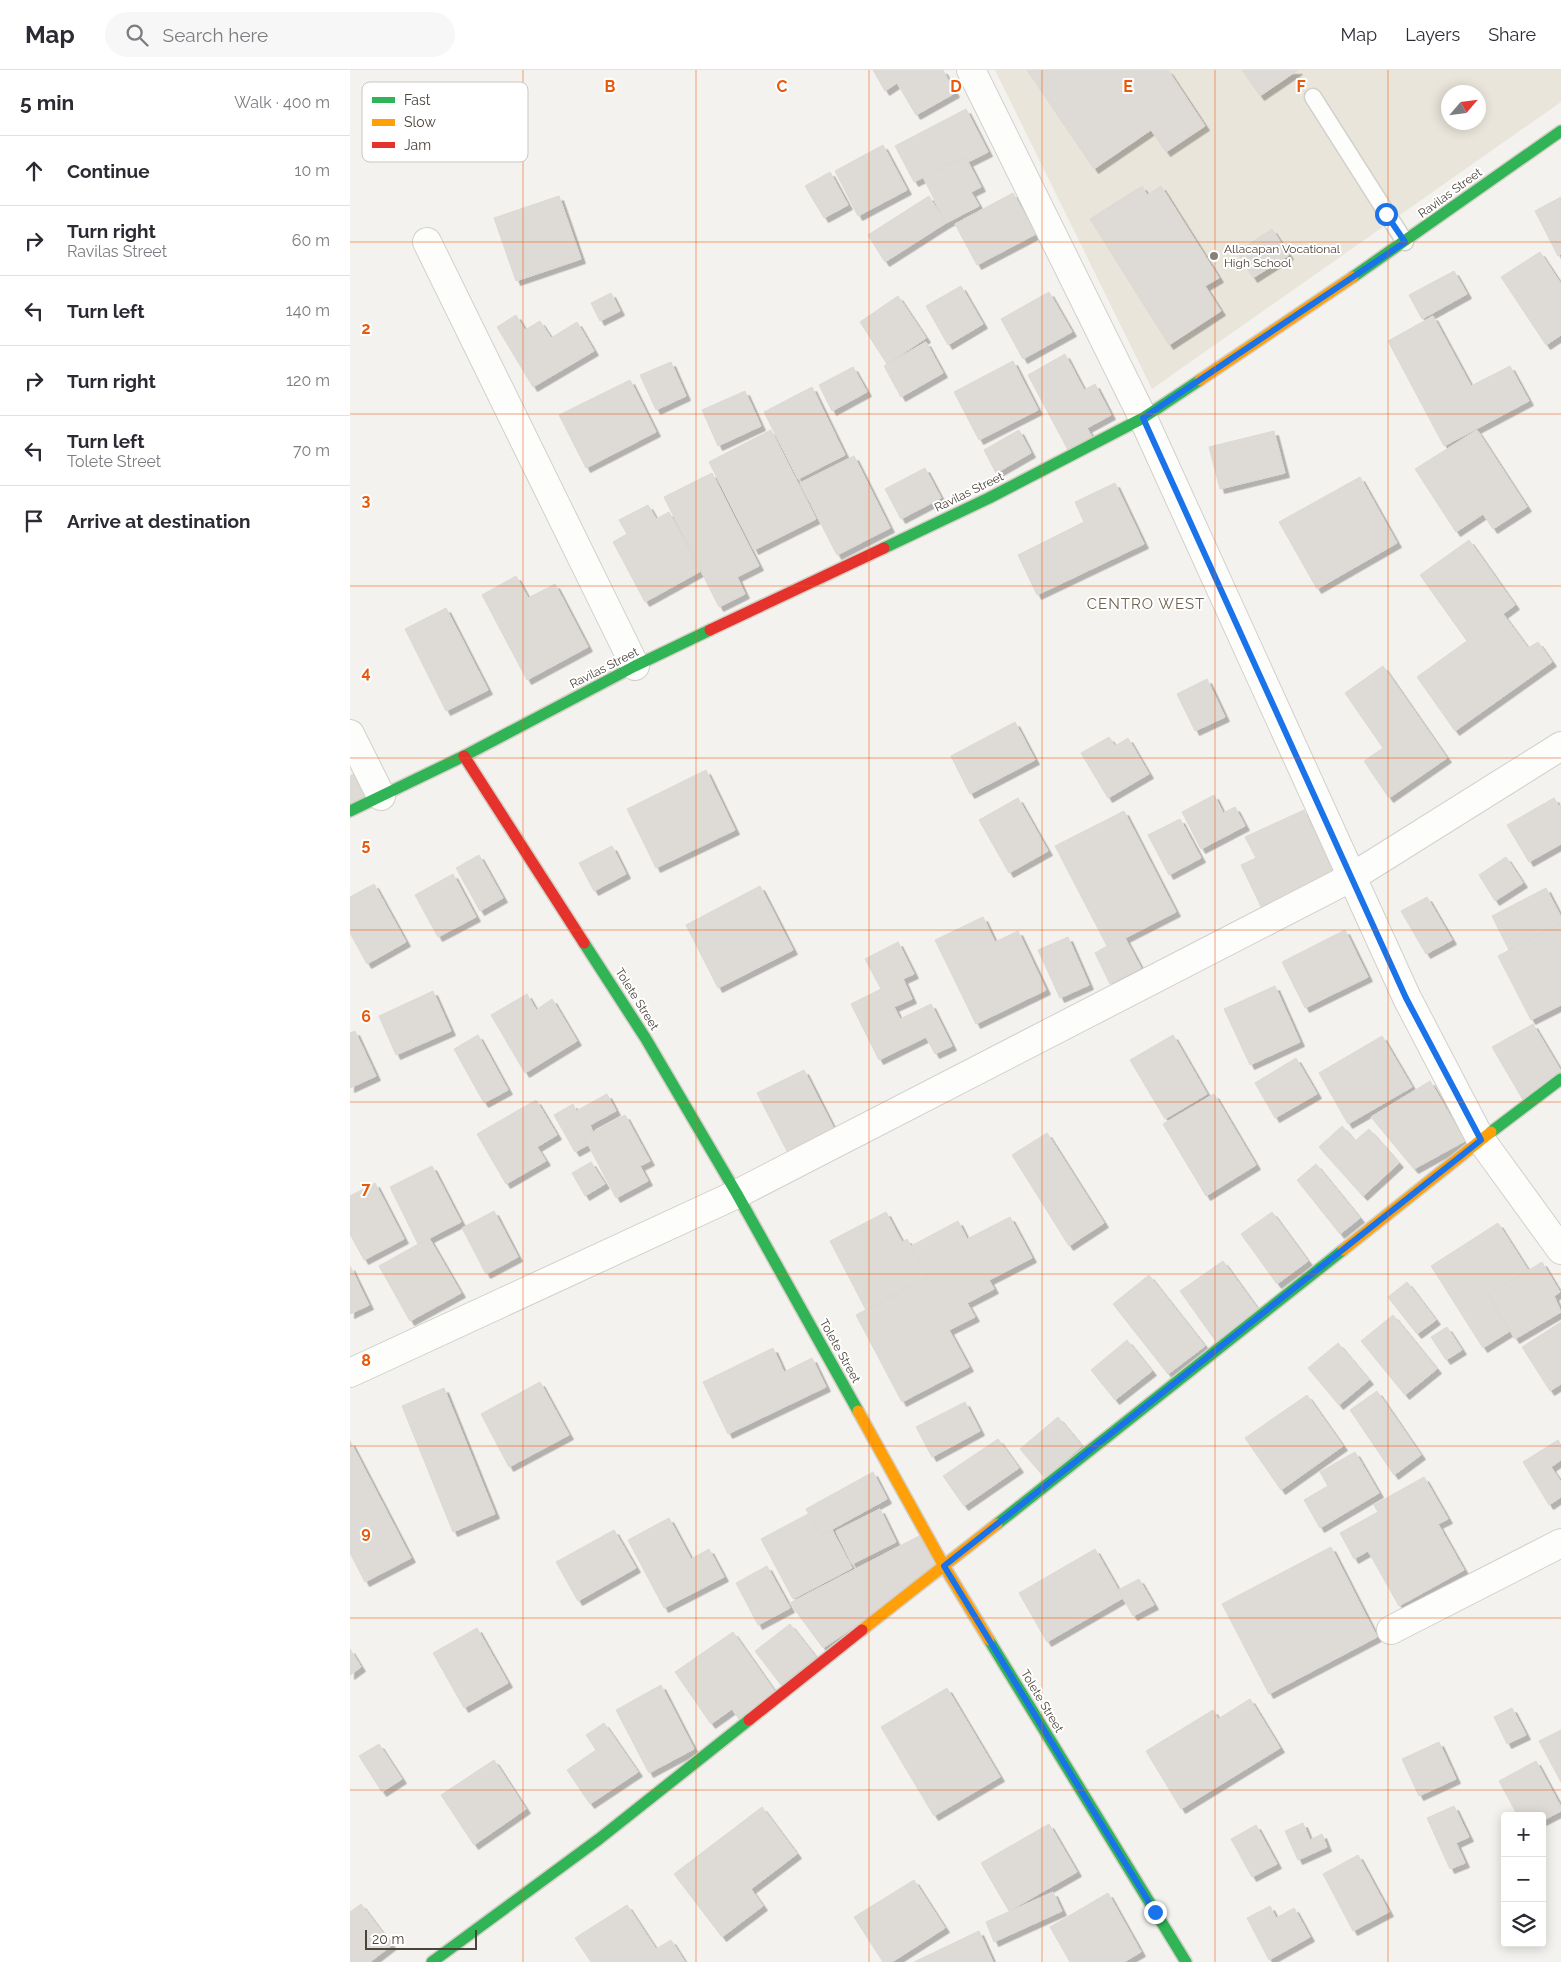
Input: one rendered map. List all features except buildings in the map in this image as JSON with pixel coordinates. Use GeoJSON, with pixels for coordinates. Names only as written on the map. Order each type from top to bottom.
{"type":"FeatureCollection","features":[{"type":"Feature","properties":{"kind":"street"},"geometry":{"type":"LineString","coordinates":[[971,70],[1143,418],[1406,998],[1481,1140],[1561,1250]]}},
{"type":"Feature","properties":{"kind":"street","name":"Ravilas Street"},"geometry":{"type":"LineString","coordinates":[[350,811],[464,756],[635,666],[980,502],[1143,418],[1405,242],[1561,131]]}},
{"type":"Feature","properties":{"kind":"street"},"geometry":{"type":"LineString","coordinates":[[426,242],[635,666]]}},
{"type":"Feature","properties":{"kind":"street"},"geometry":{"type":"LineString","coordinates":[[350,734],[381,796]]}},
{"type":"Feature","properties":{"kind":"street"},"geometry":{"type":"LineString","coordinates":[[350,1373],[737,1194],[1352,877],[1561,746]]}},
{"type":"Feature","properties":{"kind":"street","name":"Tolete Street"},"geometry":{"type":"LineString","coordinates":[[464,756],[646,1039],[737,1194],[944,1566],[1186,1962]]}},
{"type":"Feature","properties":{"kind":"street"},"geometry":{"type":"LineString","coordinates":[[432,1962],[599,1839],[1481,1140],[1561,1079]]}},
{"type":"Feature","properties":{"kind":"street"},"geometry":{"type":"LineString","coordinates":[[1391,1630],[1561,1544]]}},
{"type":"Feature","properties":{"kind":"lane"},"geometry":{"type":"LineString","coordinates":[[1313,97],[1405,242]]}},
{"type":"Feature","properties":{"kind":"shaded area","name":"Allacapan Vocational High School"},"geometry":{"type":"Polygon","coordinates":[[[995,70],[1561,70],[1561,102],[1152,389],[995,70]]]}},
{"type":"Feature","properties":{"kind":"traffic: fast"},"geometry":{"type":"LineString","coordinates":[[1353,277],[1561,131]]}},
{"type":"Feature","properties":{"kind":"traffic: fast"},"geometry":{"type":"LineString","coordinates":[[884,548],[989,498],[1143,418],[1200,380]]}},
{"type":"Feature","properties":{"kind":"traffic: fast"},"geometry":{"type":"LineString","coordinates":[[350,811],[464,756],[635,666],[710,630]]}},
{"type":"Feature","properties":{"kind":"traffic: fast"},"geometry":{"type":"LineString","coordinates":[[584,943],[646,1039],[737,1194],[858,1411]]}},
{"type":"Feature","properties":{"kind":"traffic: fast"},"geometry":{"type":"LineString","coordinates":[[1491,1132],[1561,1079]]}},
{"type":"Feature","properties":{"kind":"traffic: fast"},"geometry":{"type":"LineString","coordinates":[[997,1524],[1343,1250]]}},
{"type":"Feature","properties":{"kind":"traffic: fast"},"geometry":{"type":"LineString","coordinates":[[989,1640],[1186,1962]]}},
{"type":"Feature","properties":{"kind":"traffic: fast"},"geometry":{"type":"LineString","coordinates":[[432,1962],[599,1839],[749,1720]]}},
{"type":"Feature","properties":{"kind":"traffic: slow"},"geometry":{"type":"LineString","coordinates":[[1200,380],[1353,277]]}},
{"type":"Feature","properties":{"kind":"traffic: slow"},"geometry":{"type":"LineString","coordinates":[[1343,1250],[1491,1132]]}},
{"type":"Feature","properties":{"kind":"traffic: slow"},"geometry":{"type":"LineString","coordinates":[[858,1411],[944,1566],[989,1640]]}},
{"type":"Feature","properties":{"kind":"traffic: slow"},"geometry":{"type":"LineString","coordinates":[[862,1630],[997,1524]]}},
{"type":"Feature","properties":{"kind":"traffic: jam"},"geometry":{"type":"LineString","coordinates":[[710,630],[884,548]]}},
{"type":"Feature","properties":{"kind":"traffic: jam"},"geometry":{"type":"LineString","coordinates":[[464,756],[584,943]]}},
{"type":"Feature","properties":{"kind":"traffic: jam"},"geometry":{"type":"LineString","coordinates":[[749,1720],[862,1630]]}},
{"type":"Feature","properties":{"kind":"place","name":"Allacapan Vocational High School"},"geometry":{"type":"Point","coordinates":[1214,256]}},
{"type":"Feature","properties":{"kind":"district","name":"CENTRO WEST"},"geometry":{"type":"Point","coordinates":[1146,604]}},
{"type":"Feature","properties":{"kind":"route"},"geometry":{"type":"LineString","coordinates":[[1155,1912],[944,1566],[1481,1140],[1406,998],[1143,418],[1405,242],[1386,214]]}}]}
